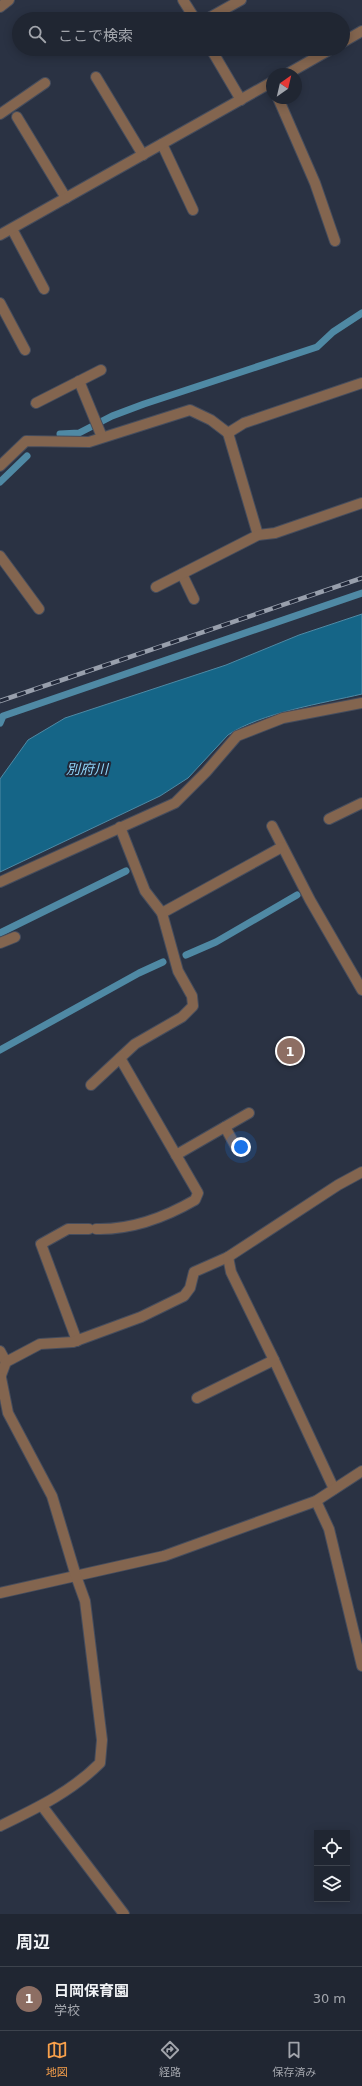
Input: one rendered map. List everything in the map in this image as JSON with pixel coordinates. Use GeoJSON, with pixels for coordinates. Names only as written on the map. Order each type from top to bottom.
{"type":"FeatureCollection","features":[{"type":"Feature","properties":{"kind":"street"},"geometry":{"type":"LineString","coordinates":[[0,7],[9,0]]}},
{"type":"Feature","properties":{"kind":"street"},"geometry":{"type":"LineString","coordinates":[[183,0],[191,12]]}},
{"type":"Feature","properties":{"kind":"street"},"geometry":{"type":"LineString","coordinates":[[220,12],[241,0]]}},
{"type":"Feature","properties":{"kind":"street"},"geometry":{"type":"LineString","coordinates":[[350,38],[362,31]]}},
{"type":"Feature","properties":{"kind":"street"},"geometry":{"type":"LineString","coordinates":[[215,56],[241,100]]}},
{"type":"Feature","properties":{"kind":"street"},"geometry":{"type":"LineString","coordinates":[[298,68],[319,56]]}},
{"type":"Feature","properties":{"kind":"street"},"geometry":{"type":"LineString","coordinates":[[96,77],[143,155]]}},
{"type":"Feature","properties":{"kind":"street"},"geometry":{"type":"LineString","coordinates":[[0,114],[45,83]]}},
{"type":"Feature","properties":{"kind":"street"},"geometry":{"type":"LineString","coordinates":[[0,235],[266,86]]}},
{"type":"Feature","properties":{"kind":"street"},"geometry":{"type":"LineString","coordinates":[[281,104],[315,183],[335,241]]}},
{"type":"Feature","properties":{"kind":"street"},"geometry":{"type":"LineString","coordinates":[[17,117],[66,198]]}},
{"type":"Feature","properties":{"kind":"street"},"geometry":{"type":"LineString","coordinates":[[162,144],[193,210]]}},
{"type":"Feature","properties":{"kind":"street"},"geometry":{"type":"LineString","coordinates":[[12,229],[44,289]]}},
{"type":"Feature","properties":{"kind":"street"},"geometry":{"type":"LineString","coordinates":[[0,303],[25,350]]}},
{"type":"Feature","properties":{"kind":"street"},"geometry":{"type":"LineString","coordinates":[[36,403],[101,370]]}},
{"type":"Feature","properties":{"kind":"street"},"geometry":{"type":"LineString","coordinates":[[78,381],[102,438]]}},
{"type":"Feature","properties":{"kind":"street"},"geometry":{"type":"LineString","coordinates":[[228,433],[244,423],[362,383]]}},
{"type":"Feature","properties":{"kind":"street"},"geometry":{"type":"LineString","coordinates":[[0,466],[26,441],[58,443],[89,442],[190,410],[211,420],[228,433],[258,536]]}},
{"type":"Feature","properties":{"kind":"street"},"geometry":{"type":"LineString","coordinates":[[156,587],[258,536],[275,533],[362,503]]}},
{"type":"Feature","properties":{"kind":"street"},"geometry":{"type":"LineString","coordinates":[[0,556],[40,609]]}},
{"type":"Feature","properties":{"kind":"street"},"geometry":{"type":"LineString","coordinates":[[182,574],[194,599]]}},
{"type":"Feature","properties":{"kind":"street"},"geometry":{"type":"LineString","coordinates":[[0,882],[175,802],[206,772],[236,736],[283,718],[362,703]]}},
{"type":"Feature","properties":{"kind":"street"},"geometry":{"type":"LineString","coordinates":[[329,819],[362,802]]}},
{"type":"Feature","properties":{"kind":"street"},"geometry":{"type":"LineString","coordinates":[[272,826],[282,847],[362,990]]}},
{"type":"Feature","properties":{"kind":"street"},"geometry":{"type":"LineString","coordinates":[[91,1085],[135,1044],[182,1017],[193,1006],[192,996],[178,971],[162,914],[144,891],[120,827]]}},
{"type":"Feature","properties":{"kind":"street"},"geometry":{"type":"LineString","coordinates":[[162,914],[282,847]]}},
{"type":"Feature","properties":{"kind":"street"},"geometry":{"type":"LineString","coordinates":[[0,943],[15,937]]}},
{"type":"Feature","properties":{"kind":"street"},"geometry":{"type":"LineString","coordinates":[[77,1341],[41,1244],[68,1228],[93,1229],[138,1225],[175,1212],[195,1200],[198,1193],[120,1058]]}},
{"type":"Feature","properties":{"kind":"street"},"geometry":{"type":"LineString","coordinates":[[176,1156],[249,1113]]}},
{"type":"Feature","properties":{"kind":"street"},"geometry":{"type":"LineString","coordinates":[[225,1127],[236,1147]]}},
{"type":"Feature","properties":{"kind":"street"},"geometry":{"type":"LineString","coordinates":[[0,1826],[42,1806],[84,1779],[100,1763],[102,1740],[85,1601],[52,1496],[8,1413],[1,1378],[6,1362],[40,1344],[77,1341],[141,1317],[184,1296],[190,1288],[194,1272],[228,1257],[338,1185],[362,1172]]}},
{"type":"Feature","properties":{"kind":"street"},"geometry":{"type":"LineString","coordinates":[[228,1257],[231,1272],[334,1489]]}},
{"type":"Feature","properties":{"kind":"street"},"geometry":{"type":"LineString","coordinates":[[0,1351],[6,1362]]}},
{"type":"Feature","properties":{"kind":"street"},"geometry":{"type":"LineString","coordinates":[[197,1398],[274,1360]]}},
{"type":"Feature","properties":{"kind":"street"},"geometry":{"type":"LineString","coordinates":[[0,1593],[164,1556],[316,1501],[362,1471]]}},
{"type":"Feature","properties":{"kind":"street"},"geometry":{"type":"LineString","coordinates":[[316,1501],[329,1529],[361,1660]]}},
{"type":"Feature","properties":{"kind":"street"},"geometry":{"type":"LineString","coordinates":[[42,1806],[124,1914]]}},
{"type":"Feature","properties":{"kind":"water","name":"別府川"},"geometry":{"type":"Polygon","coordinates":[[[362,614],[362,694],[274,715],[241,727],[228,735],[188,778],[160,796],[0,872],[0,779],[28,740],[65,718],[226,665],[299,635],[362,614]]]}},
{"type":"Feature","properties":{"kind":"waterway"},"geometry":{"type":"LineString","coordinates":[[60,434],[79,433],[112,416],[144,404],[317,347],[333,332],[362,313]]}},
{"type":"Feature","properties":{"kind":"waterway"},"geometry":{"type":"LineString","coordinates":[[0,482],[27,456]]}},
{"type":"Feature","properties":{"kind":"waterway"},"geometry":{"type":"LineString","coordinates":[[0,723],[3,716],[362,593]]}},
{"type":"Feature","properties":{"kind":"waterway"},"geometry":{"type":"LineString","coordinates":[[0,933],[126,871]]}},
{"type":"Feature","properties":{"kind":"waterway"},"geometry":{"type":"LineString","coordinates":[[186,955],[216,942],[297,895]]}},
{"type":"Feature","properties":{"kind":"waterway"},"geometry":{"type":"LineString","coordinates":[[0,1050],[139,973],[163,962]]}},
{"type":"Feature","properties":{"kind":"railway"},"geometry":{"type":"LineString","coordinates":[[0,701],[362,578]]}},
{"type":"Feature","properties":{"kind":"place","name":"日岡保育園"},"geometry":{"type":"Point","coordinates":[290,1051]}}]}
